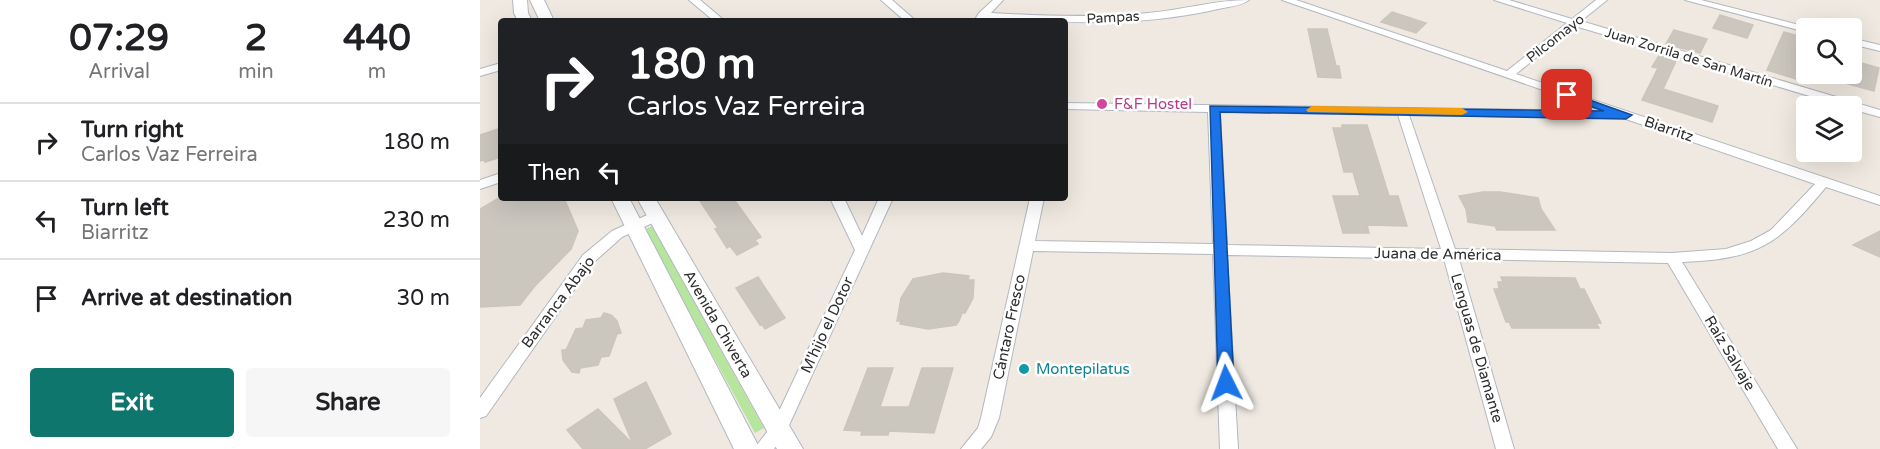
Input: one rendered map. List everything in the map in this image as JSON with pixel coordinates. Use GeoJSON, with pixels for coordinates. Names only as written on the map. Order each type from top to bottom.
{"type":"FeatureCollection","features":[{"type":"Feature","properties":{"kind":"street"},"geometry":{"type":"LineString","coordinates":[[520,0],[524,18]]}},
{"type":"Feature","properties":{"kind":"street"},"geometry":{"type":"LineString","coordinates":[[537,0],[546,18]]}},
{"type":"Feature","properties":{"kind":"street"},"geometry":{"type":"LineString","coordinates":[[694,0],[716,18]]}},
{"type":"Feature","properties":{"kind":"street"},"geometry":{"type":"LineString","coordinates":[[885,0],[907,18]]}},
{"type":"Feature","properties":{"kind":"street"},"geometry":{"type":"LineString","coordinates":[[979,18],[998,0]]}},
{"type":"Feature","properties":{"kind":"street","name":"Pampas"},"geometry":{"type":"LineString","coordinates":[[1068,19],[1124,18],[1185,11],[1244,0]]}},
{"type":"Feature","properties":{"kind":"street","name":"Biarritz"},"geometry":{"type":"LineString","coordinates":[[1287,0],[1880,201]]}},
{"type":"Feature","properties":{"kind":"street","name":"Juan Zorrila de San Martín"},"geometry":{"type":"LineString","coordinates":[[1498,0],[1880,114]]}},
{"type":"Feature","properties":{"kind":"street","name":"Pilcomayo"},"geometry":{"type":"LineString","coordinates":[[1508,75],[1602,0]]}},
{"type":"Feature","properties":{"kind":"street"},"geometry":{"type":"LineString","coordinates":[[1690,0],[1796,26]]}},
{"type":"Feature","properties":{"kind":"street"},"geometry":{"type":"LineString","coordinates":[[1862,44],[1880,48]]}},
{"type":"Feature","properties":{"kind":"street"},"geometry":{"type":"LineString","coordinates":[[480,73],[498,67]]}},
{"type":"Feature","properties":{"kind":"street"},"geometry":{"type":"LineString","coordinates":[[1068,106],[1626,115]]}},
{"type":"Feature","properties":{"kind":"street"},"geometry":{"type":"LineString","coordinates":[[1214,109],[1229,449]]}},
{"type":"Feature","properties":{"kind":"street","name":"Lenguas de Diamante"},"geometry":{"type":"LineString","coordinates":[[1402,110],[1450,254],[1505,449]]}},
{"type":"Feature","properties":{"kind":"street"},"geometry":{"type":"LineString","coordinates":[[480,185],[498,178]]}},
{"type":"Feature","properties":{"kind":"street","name":"Juana de América"},"geometry":{"type":"LineString","coordinates":[[1026,246],[1672,258],[1737,251],[1755,246],[1796,216],[1824,182]]}},
{"type":"Feature","properties":{"kind":"street","name":"Avenida Chiverta"},"geometry":{"type":"LineString","coordinates":[[622,201],[747,449]]}},
{"type":"Feature","properties":{"kind":"street"},"geometry":{"type":"LineString","coordinates":[[838,201],[862,251]]}},
{"type":"Feature","properties":{"kind":"street","name":"M'hijo el Dotor"},"geometry":{"type":"LineString","coordinates":[[764,449],[779,429],[885,201]]}},
{"type":"Feature","properties":{"kind":"street","name":"Cántaro Fresco"},"geometry":{"type":"LineString","coordinates":[[970,449],[985,432],[990,418],[1036,201]]}},
{"type":"Feature","properties":{"kind":"street","name":"Avenida Chiverta"},"geometry":{"type":"LineString","coordinates":[[651,207],[790,449]]}},
{"type":"Feature","properties":{"kind":"street","name":"Barranca Abajo"},"geometry":{"type":"LineString","coordinates":[[480,411],[588,259],[617,234],[635,225],[651,207]]}},
{"type":"Feature","properties":{"kind":"street","name":"Raíz Salvaje"},"geometry":{"type":"LineString","coordinates":[[1672,258],[1788,449]]}},
{"type":"Feature","properties":{"kind":"green space"},"geometry":{"type":"Polygon","coordinates":[[[652,226],[764,428],[755,433],[644,230],[652,226]]]}},
{"type":"Feature","properties":{"kind":"building"},"geometry":{"type":"Polygon","coordinates":[[[1392,12],[1426,23],[1416,33],[1381,22],[1392,12]]]}},
{"type":"Feature","properties":{"kind":"building"},"geometry":{"type":"Polygon","coordinates":[[[1720,15],[1753,25],[1747,38],[1713,28],[1720,15]]]}},
{"type":"Feature","properties":{"kind":"building"},"geometry":{"type":"Polygon","coordinates":[[[1308,29],[1327,29],[1341,78],[1318,77],[1308,29]]]}},
{"type":"Feature","properties":{"kind":"building"},"geometry":{"type":"Polygon","coordinates":[[[1674,30],[1707,39],[1700,53],[1666,44],[1674,30]]]}},
{"type":"Feature","properties":{"kind":"building"},"geometry":{"type":"Polygon","coordinates":[[[1784,32],[1796,35],[1796,79],[1767,70],[1784,32]]]}},
{"type":"Feature","properties":{"kind":"building"},"geometry":{"type":"Polygon","coordinates":[[[1660,54],[1677,59],[1663,89],[1718,106],[1712,122],[1642,100],[1658,68],[1652,67],[1660,54]]]}},
{"type":"Feature","properties":{"kind":"building"},"geometry":{"type":"Polygon","coordinates":[[[1862,63],[1879,68],[1874,91],[1848,84],[1862,84],[1862,63]]]}},
{"type":"Feature","properties":{"kind":"building"},"geometry":{"type":"Polygon","coordinates":[[[1342,125],[1367,125],[1389,196],[1398,196],[1407,226],[1367,225],[1369,233],[1343,233],[1333,196],[1360,196],[1353,172],[1344,172],[1333,128],[1342,128],[1342,125]]]}},
{"type":"Feature","properties":{"kind":"building"},"geometry":{"type":"Polygon","coordinates":[[[498,129],[498,158],[485,162],[480,161],[480,135],[498,129]]]}},
{"type":"Feature","properties":{"kind":"building"},"geometry":{"type":"Polygon","coordinates":[[[1500,192],[1538,198],[1541,209],[1555,230],[1497,230],[1495,226],[1468,222],[1466,209],[1459,196],[1500,192]]]}},
{"type":"Feature","properties":{"kind":"building"},"geometry":{"type":"Polygon","coordinates":[[[498,199],[498,201],[565,201],[578,231],[571,249],[520,305],[480,307],[480,209],[498,199]]]}},
{"type":"Feature","properties":{"kind":"building"},"geometry":{"type":"Polygon","coordinates":[[[700,201],[735,201],[761,237],[755,240],[758,244],[737,255],[730,246],[727,248],[715,229],[718,228],[700,201]]]}},
{"type":"Feature","properties":{"kind":"building"},"geometry":{"type":"Polygon","coordinates":[[[1880,231],[1880,257],[1853,245],[1880,231]]]}},
{"type":"Feature","properties":{"kind":"building"},"geometry":{"type":"Polygon","coordinates":[[[943,273],[969,276],[968,280],[974,280],[973,298],[956,325],[928,329],[900,324],[901,321],[897,321],[901,298],[913,279],[943,273]]]}},
{"type":"Feature","properties":{"kind":"building"},"geometry":{"type":"Polygon","coordinates":[[[758,277],[785,318],[765,329],[736,288],[758,277]]]}},
{"type":"Feature","properties":{"kind":"building"},"geometry":{"type":"Polygon","coordinates":[[[1501,277],[1575,278],[1580,289],[1584,289],[1601,323],[1596,323],[1599,328],[1512,328],[1509,322],[1506,322],[1494,289],[1499,289],[1498,282],[1503,282],[1501,277]]]}},
{"type":"Feature","properties":{"kind":"building"},"geometry":{"type":"Polygon","coordinates":[[[604,313],[611,315],[617,321],[621,333],[617,334],[609,356],[601,357],[598,365],[580,368],[579,373],[572,372],[563,360],[562,350],[566,350],[576,329],[583,328],[586,320],[601,318],[604,313]]]}},
{"type":"Feature","properties":{"kind":"building"},"geometry":{"type":"Polygon","coordinates":[[[868,368],[893,368],[880,407],[909,407],[922,368],[953,368],[934,433],[889,431],[888,435],[861,435],[862,431],[844,430],[868,368]]]}},
{"type":"Feature","properties":{"kind":"building"},"geometry":{"type":"Polygon","coordinates":[[[646,382],[671,434],[645,449],[583,449],[567,430],[598,409],[633,444],[614,399],[646,382]]]}},
{"type":"Feature","properties":{"kind":"slow traffic"},"geometry":{"type":"LineString","coordinates":[[1312,110],[1462,112]]}},
{"type":"Feature","properties":{"kind":"place","name":"F&F Hostel"},"geometry":{"type":"Point","coordinates":[1102,104]}},
{"type":"Feature","properties":{"kind":"place","name":"Montepilatus"},"geometry":{"type":"Point","coordinates":[1024,369]}},
{"type":"Feature","properties":{"kind":"route"},"geometry":{"type":"LineString","coordinates":[[1226,383],[1214,109],[1626,115],[1567,95]]}}]}
